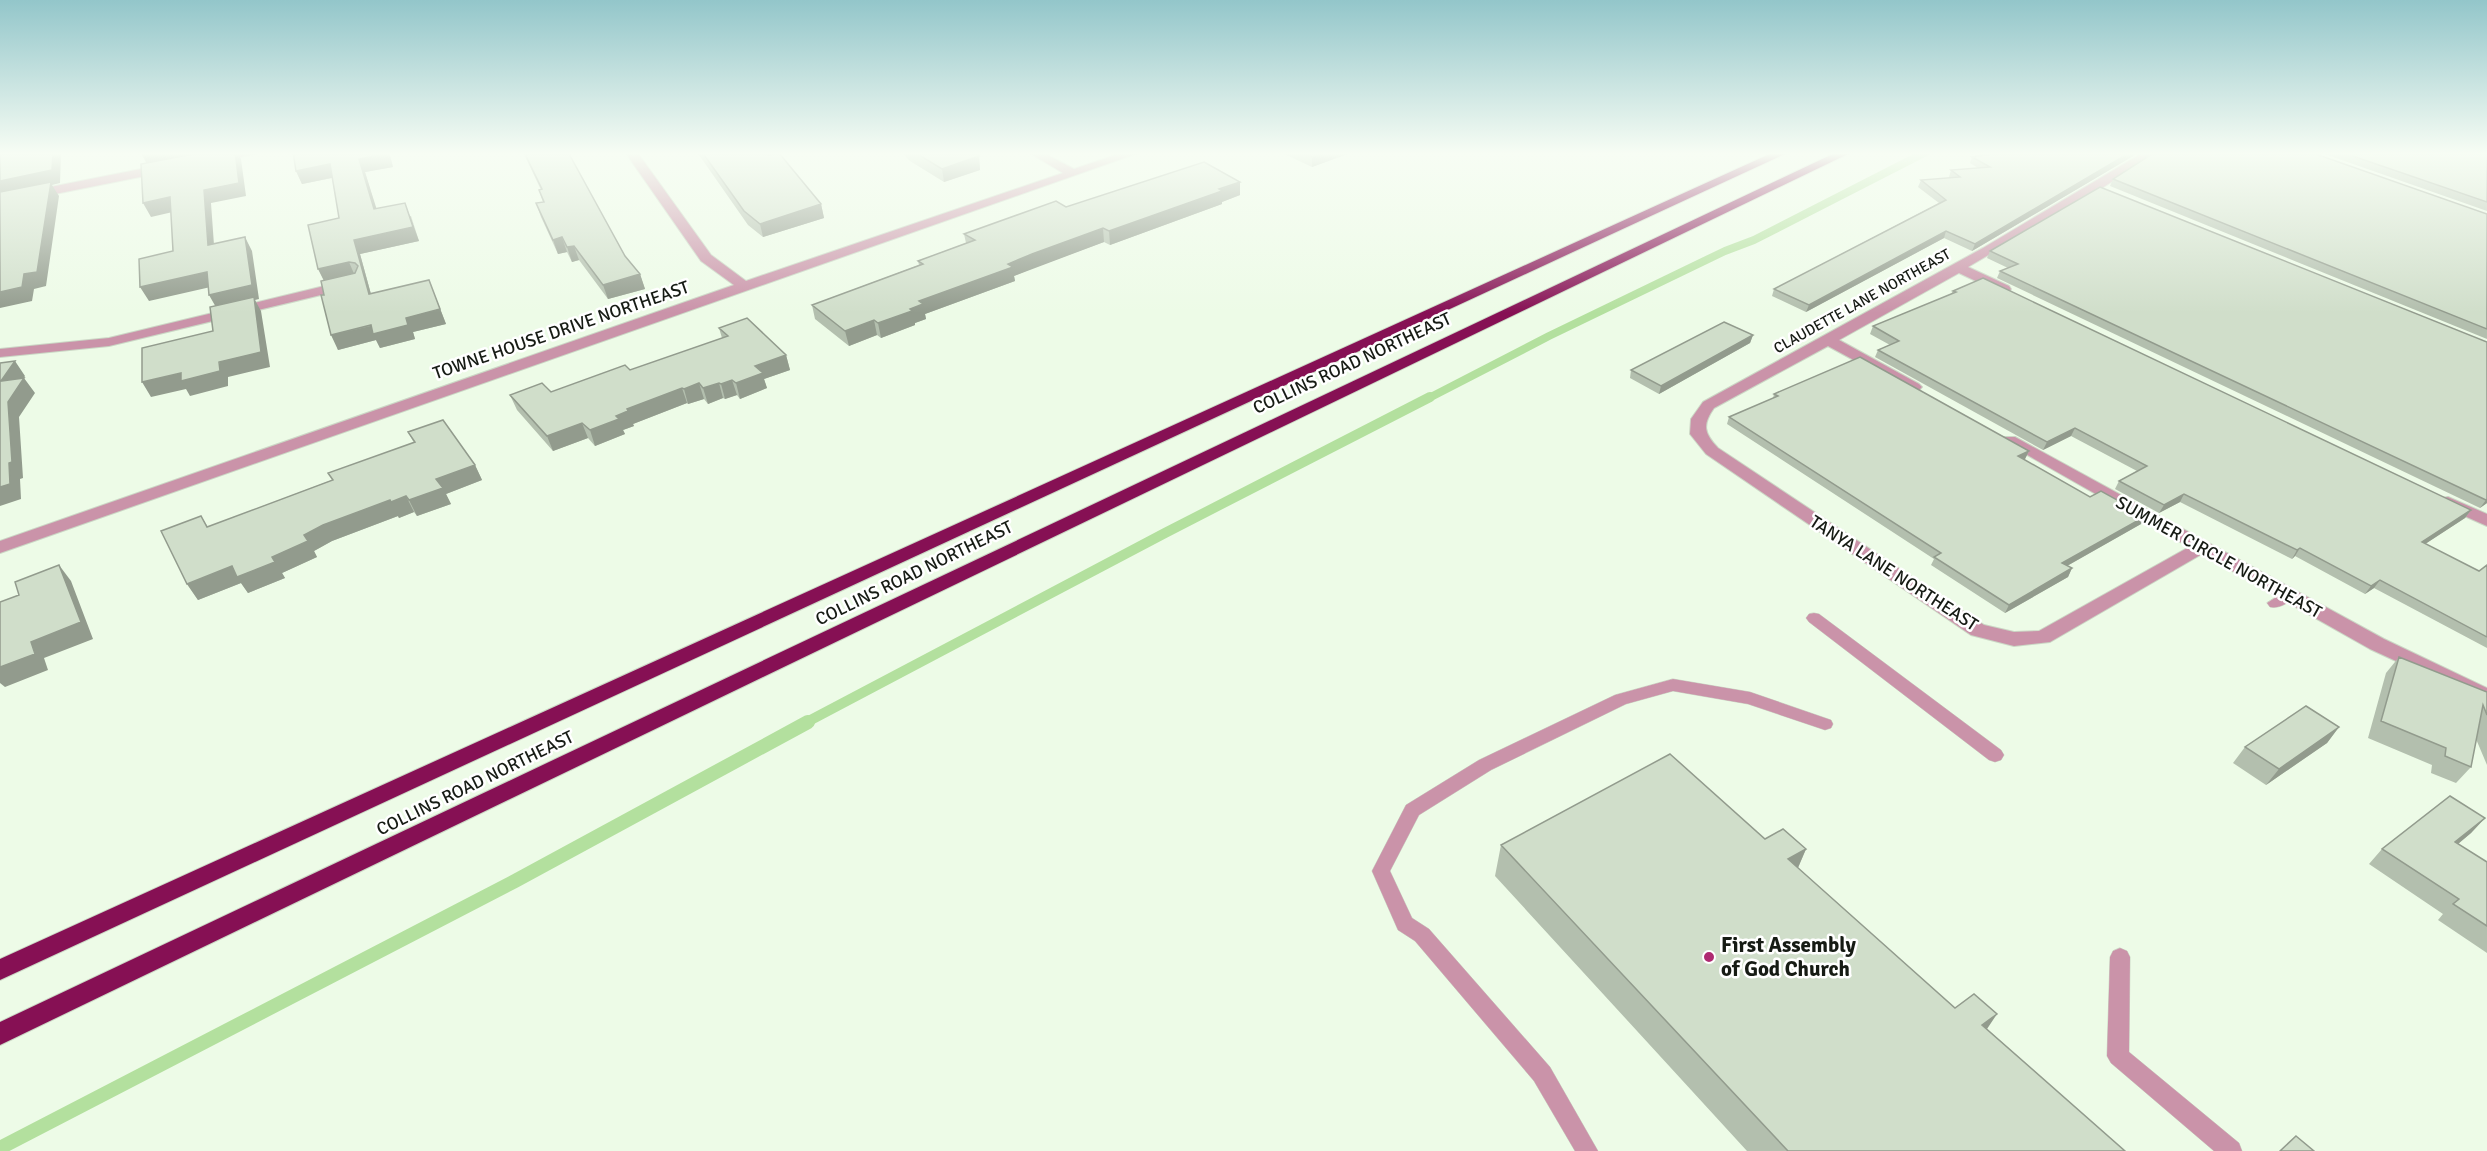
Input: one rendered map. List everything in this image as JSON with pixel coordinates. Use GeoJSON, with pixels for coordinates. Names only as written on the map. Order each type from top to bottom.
{"type":"FeatureCollection","features":[{"type":"Feature","properties":{"kind":"highway","name":"COLLINS ROAD NORTHEAST"},"geometry":{"type":"LineString","coordinates":[[0,970],[1666,206]]}},
{"type":"Feature","properties":{"kind":"highway","name":"COLLINS ROAD NORTHEAST"},"geometry":{"type":"LineString","coordinates":[[0,1034],[1734,206]]}},
{"type":"Feature","properties":{"kind":"street"},"geometry":{"type":"LineString","coordinates":[[669,206],[706,258],[744,286]]}},
{"type":"Feature","properties":{"kind":"street","name":"TOWNE HOUSE DRIVE NORTHEAST"},"geometry":{"type":"LineString","coordinates":[[0,547],[977,206]]}},
{"type":"Feature","properties":{"kind":"street","name":"CLAUDETTE LANE NORTHEAST"},"geometry":{"type":"LineString","coordinates":[[1697,435],[1696,421],[1708,405],[2071,206]]}},
{"type":"Feature","properties":{"kind":"street"},"geometry":{"type":"LineString","coordinates":[[1957,267],[2022,298]]}},
{"type":"Feature","properties":{"kind":"street"},"geometry":{"type":"LineString","coordinates":[[0,353],[109,342],[356,282]]}},
{"type":"Feature","properties":{"kind":"street"},"geometry":{"type":"LineString","coordinates":[[1829,340],[1932,398]]}},
{"type":"Feature","properties":{"kind":"street","name":"SUMMER CIRCLE NORTHEAST"},"geometry":{"type":"LineString","coordinates":[[1994,432],[2200,548],[2281,599],[2487,696]]}},
{"type":"Feature","properties":{"kind":"street","name":"TANYA LANE NORTHEAST"},"geometry":{"type":"LineString","coordinates":[[1697,435],[1712,451],[1978,630],[2014,639],[2043,637],[2200,548]]}},
{"type":"Feature","properties":{"kind":"street"},"geometry":{"type":"LineString","coordinates":[[2433,495],[2487,521]]}},
{"type":"Feature","properties":{"kind":"lane"},"geometry":{"type":"LineString","coordinates":[[1814,618],[1995,755]]}},
{"type":"Feature","properties":{"kind":"lane"},"geometry":{"type":"LineString","coordinates":[[1587,1151],[1542,1074],[1422,935],[1406,924],[1381,871],[1412,810],[1485,765],[1621,699],[1673,686],[1750,698],[1825,724]]}},
{"type":"Feature","properties":{"kind":"lane"},"geometry":{"type":"LineString","coordinates":[[2120,957],[2118,1056],[2231,1151]]}},
{"type":"Feature","properties":{"kind":"building"},"geometry":{"type":"Polygon","coordinates":[[[0,206],[47,206],[37,272],[24,274],[22,287],[0,292],[0,206]]]}},
{"type":"Feature","properties":{"kind":"building"},"geometry":{"type":"Polygon","coordinates":[[[170,206],[205,206],[208,245],[245,237],[252,285],[209,295],[207,272],[140,287],[139,259],[173,251],[170,206]]]}},
{"type":"Feature","properties":{"kind":"building"},"geometry":{"type":"Polygon","coordinates":[[[337,206],[373,206],[374,209],[406,206],[413,227],[354,240],[369,294],[429,280],[440,309],[406,318],[408,325],[373,334],[371,325],[331,335],[321,295],[324,295],[321,281],[355,273],[358,266],[349,262],[318,269],[308,225],[339,218],[337,206]]]}},
{"type":"Feature","properties":{"kind":"building"},"geometry":{"type":"Polygon","coordinates":[[[537,206],[597,206],[625,256],[640,274],[603,285],[574,246],[567,247],[562,237],[553,240],[537,206]]]}},
{"type":"Feature","properties":{"kind":"building"},"geometry":{"type":"Polygon","coordinates":[[[740,206],[816,206],[760,224],[740,206]]]}},
{"type":"Feature","properties":{"kind":"building"},"geometry":{"type":"Polygon","coordinates":[[[1043,206],[1180,206],[1109,231],[1103,228],[1032,254],[1008,264],[1013,267],[919,301],[923,304],[910,309],[912,311],[878,323],[874,320],[845,331],[812,305],[923,264],[918,261],[975,240],[964,234],[1043,206]]]}},
{"type":"Feature","properties":{"kind":"building"},"geometry":{"type":"Polygon","coordinates":[[[1935,206],[2040,206],[1975,244],[1946,231],[1809,305],[1774,289],[1935,206]]]}},
{"type":"Feature","properties":{"kind":"building"},"geometry":{"type":"Polygon","coordinates":[[[2068,206],[2147,206],[2487,342],[2487,499],[2000,271],[2018,264],[1990,251],[2068,206]]]}},
{"type":"Feature","properties":{"kind":"building"},"geometry":{"type":"Polygon","coordinates":[[[2180,206],[2463,206],[2487,214],[2487,329],[2180,206]]]}},
{"type":"Feature","properties":{"kind":"building"},"geometry":{"type":"Polygon","coordinates":[[[1983,278],[2471,510],[2422,542],[2479,571],[2487,565],[2487,637],[2380,580],[2371,586],[2300,548],[2297,550],[2184,494],[2164,505],[2119,481],[2147,466],[2075,428],[2047,442],[1878,350],[1899,341],[1873,326],[1956,292],[1953,291],[1983,278]]]}},
{"type":"Feature","properties":{"kind":"building"},"geometry":{"type":"Polygon","coordinates":[[[254,297],[261,352],[219,362],[220,371],[181,381],[181,373],[142,382],[142,348],[213,331],[210,307],[254,297]]]}},
{"type":"Feature","properties":{"kind":"building"},"geometry":{"type":"Polygon","coordinates":[[[747,318],[786,355],[755,366],[763,373],[736,383],[732,380],[703,388],[699,383],[627,409],[628,411],[616,416],[619,419],[590,430],[582,423],[547,436],[510,395],[542,383],[551,392],[625,365],[630,370],[728,336],[719,328],[747,318]]]}},
{"type":"Feature","properties":{"kind":"building"},"geometry":{"type":"Polygon","coordinates":[[[1724,322],[1753,335],[1661,386],[1631,370],[1724,322]]]}},
{"type":"Feature","properties":{"kind":"building"},"geometry":{"type":"Polygon","coordinates":[[[1860,357],[2029,451],[2018,456],[2090,497],[2101,491],[2146,516],[2062,563],[2072,568],[2009,605],[1934,557],[1941,553],[1729,417],[1778,396],[1774,394],[1860,357]]]}},
{"type":"Feature","properties":{"kind":"building"},"geometry":{"type":"Polygon","coordinates":[[[15,361],[1,381],[24,378],[8,402],[12,462],[9,463],[10,484],[0,487],[0,363],[15,361]]]}},
{"type":"Feature","properties":{"kind":"building"},"geometry":{"type":"Polygon","coordinates":[[[443,420],[475,465],[436,479],[443,488],[409,500],[406,496],[391,502],[390,500],[323,525],[304,535],[308,541],[272,557],[275,562],[237,577],[232,566],[187,584],[161,531],[201,516],[207,527],[333,480],[328,473],[415,442],[408,432],[443,420]]]}},
{"type":"Feature","properties":{"kind":"building"},"geometry":{"type":"Polygon","coordinates":[[[59,565],[81,622],[31,642],[35,654],[0,667],[0,602],[19,595],[15,582],[59,565]]]}},
{"type":"Feature","properties":{"kind":"building"},"geometry":{"type":"Polygon","coordinates":[[[2399,657],[2487,692],[2487,715],[2483,705],[2471,767],[2445,756],[2446,748],[2381,721],[2399,657]]]}},
{"type":"Feature","properties":{"kind":"building"},"geometry":{"type":"Polygon","coordinates":[[[2306,706],[2339,727],[2279,769],[2245,747],[2306,706]]]}},
{"type":"Feature","properties":{"kind":"building","name":"First Assembly of God Church"},"geometry":{"type":"Polygon","coordinates":[[[1670,754],[1765,839],[1783,829],[1806,849],[1788,859],[1955,1008],[1974,994],[1997,1014],[1982,1025],[2125,1151],[1788,1151],[1501,845],[1670,754]]]}},
{"type":"Feature","properties":{"kind":"building"},"geometry":{"type":"Polygon","coordinates":[[[2450,796],[2485,818],[2455,842],[2487,862],[2487,926],[2453,904],[2459,899],[2382,849],[2450,796]]]}},
{"type":"Feature","properties":{"kind":"building"},"geometry":{"type":"Polygon","coordinates":[[[2296,1136],[2314,1151],[2280,1151],[2296,1136]]]}},
{"type":"Feature","properties":{"kind":"waterway"},"geometry":{"type":"LineString","coordinates":[[1427,399],[1549,336],[1725,251],[1754,240],[1821,206]]}},
{"type":"Feature","properties":{"kind":"waterway"},"geometry":{"type":"LineString","coordinates":[[805,723],[1165,533],[1430,397]]}},
{"type":"Feature","properties":{"kind":"waterway"},"geometry":{"type":"LineString","coordinates":[[0,1148],[515,881],[808,722]]}},
{"type":"Feature","properties":{"kind":"place","name":"First Assembly of God Church"},"geometry":{"type":"Point","coordinates":[1709,957]}}]}
